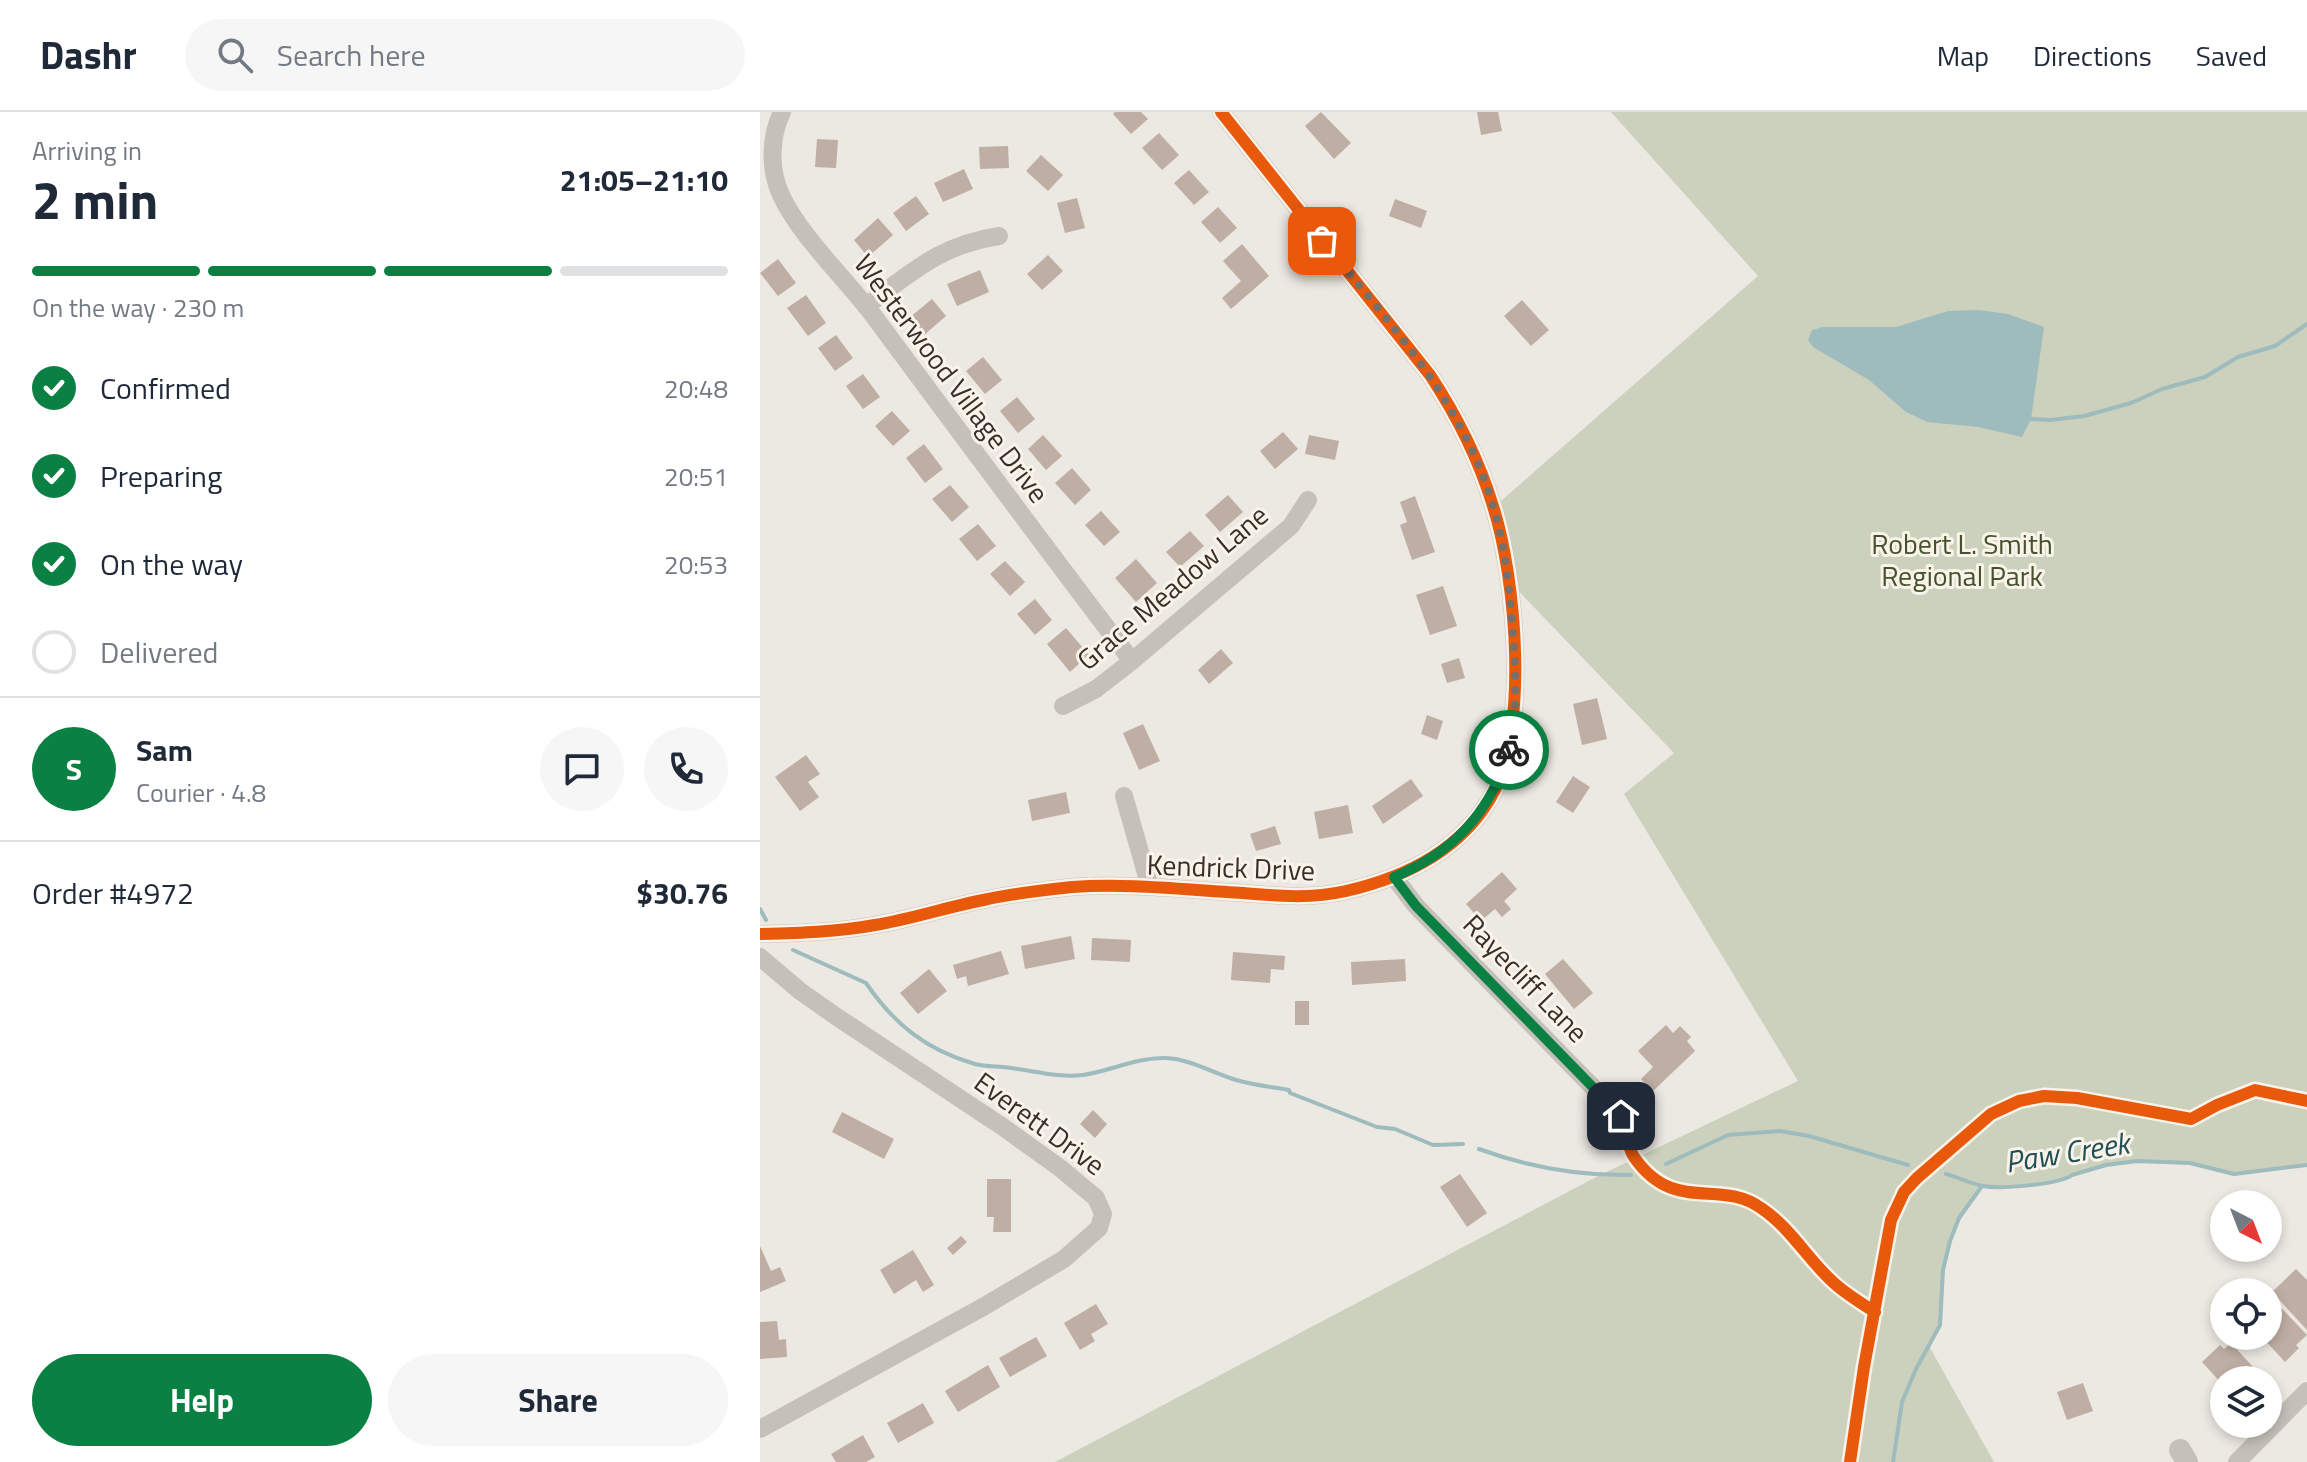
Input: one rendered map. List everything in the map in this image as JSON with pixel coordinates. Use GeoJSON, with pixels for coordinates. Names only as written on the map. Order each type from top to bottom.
{"type":"FeatureCollection","features":[{"type":"Feature","properties":{"kind":"street","name":"Westerwood Village Drive"},"geometry":{"type":"LineString","coordinates":[[782,112],[774,133],[775,179],[793,216],[866,306],[1132,661]]}},
{"type":"Feature","properties":{"kind":"street","name":"Kendrick Drive"},"geometry":{"type":"LineString","coordinates":[[760,934],[838,931],[1032,891],[1077,887],[1150,887],[1315,896],[1355,889],[1394,877],[1432,857],[1476,819],[1491,798],[1510,747],[1515,705],[1509,581],[1494,507],[1471,447],[1447,401],[1414,356],[1221,112]]}},
{"type":"Feature","properties":{"kind":"street"},"geometry":{"type":"LineString","coordinates":[[866,306],[944,251],[975,240],[999,236]]}},
{"type":"Feature","properties":{"kind":"street","name":"Grace Meadow Lane"},"geometry":{"type":"LineString","coordinates":[[1063,706],[1096,689],[1132,661],[1291,526],[1308,500]]}},
{"type":"Feature","properties":{"kind":"street"},"geometry":{"type":"LineString","coordinates":[[1124,796],[1150,887]]}},
{"type":"Feature","properties":{"kind":"street","name":"Rayecliff Lane"},"geometry":{"type":"LineString","coordinates":[[1394,877],[1416,906],[1621,1116]]}},
{"type":"Feature","properties":{"kind":"street","name":"Everett Drive"},"geometry":{"type":"LineString","coordinates":[[760,957],[800,991],[1060,1168],[1096,1198],[1103,1214],[1099,1228],[1064,1259],[760,1429]]}},
{"type":"Feature","properties":{"kind":"street"},"geometry":{"type":"LineString","coordinates":[[2237,1462],[2307,1391]]}},
{"type":"Feature","properties":{"kind":"green space","name":"Robert L. Smith Regional Park"},"geometry":{"type":"Polygon","coordinates":[[[1611,112],[2307,112],[2307,1165],[2234,1174],[2190,1164],[2137,1161],[2106,1165],[2053,1182],[1982,1186],[1962,1216],[1948,1248],[1940,1318],[1929,1346],[1994,1462],[1055,1462],[1598,1176],[1798,1081],[1624,794],[1674,753],[1509,581],[1494,507],[1758,276],[1611,112]]]}},
{"type":"Feature","properties":{"kind":"water"},"geometry":{"type":"Polygon","coordinates":[[[1979,310],[2008,314],[2044,327],[2031,419],[2022,437],[1978,427],[1927,422],[1906,412],[1869,380],[1813,347],[1808,340],[1812,330],[1823,327],[1896,327],[1948,311],[1979,310]]]}},
{"type":"Feature","properties":{"kind":"building"},"geometry":{"type":"Polygon","coordinates":[[[1141,112],[1148,119],[1131,134],[1113,114],[1141,112]]]}},
{"type":"Feature","properties":{"kind":"building"},"geometry":{"type":"Polygon","coordinates":[[[1321,112],[1351,143],[1334,159],[1305,126],[1321,112]]]}},
{"type":"Feature","properties":{"kind":"building"},"geometry":{"type":"Polygon","coordinates":[[[1477,112],[1498,112],[1502,131],[1481,135],[1477,112]]]}},
{"type":"Feature","properties":{"kind":"building"},"geometry":{"type":"Polygon","coordinates":[[[1159,133],[1179,155],[1162,170],[1142,148],[1159,133]]]}},
{"type":"Feature","properties":{"kind":"building"},"geometry":{"type":"Polygon","coordinates":[[[817,139],[838,140],[836,168],[815,167],[817,139]]]}},
{"type":"Feature","properties":{"kind":"building"},"geometry":{"type":"Polygon","coordinates":[[[1008,146],[1009,168],[980,169],[979,147],[1008,146]]]}},
{"type":"Feature","properties":{"kind":"building"},"geometry":{"type":"Polygon","coordinates":[[[1041,155],[1063,175],[1048,191],[1026,171],[1041,155]]]}},
{"type":"Feature","properties":{"kind":"building"},"geometry":{"type":"Polygon","coordinates":[[[964,169],[973,189],[943,202],[934,183],[964,169]]]}},
{"type":"Feature","properties":{"kind":"building"},"geometry":{"type":"Polygon","coordinates":[[[1189,170],[1209,192],[1194,205],[1174,183],[1189,170]]]}},
{"type":"Feature","properties":{"kind":"building"},"geometry":{"type":"Polygon","coordinates":[[[916,196],[929,214],[906,231],[893,213],[916,196]]]}},
{"type":"Feature","properties":{"kind":"building"},"geometry":{"type":"Polygon","coordinates":[[[1077,198],[1085,228],[1065,233],[1057,203],[1077,198]]]}},
{"type":"Feature","properties":{"kind":"building"},"geometry":{"type":"Polygon","coordinates":[[[1395,199],[1427,211],[1421,228],[1389,216],[1395,199]]]}},
{"type":"Feature","properties":{"kind":"building"},"geometry":{"type":"Polygon","coordinates":[[[1218,207],[1237,228],[1220,243],[1201,222],[1218,207]]]}},
{"type":"Feature","properties":{"kind":"building"},"geometry":{"type":"Polygon","coordinates":[[[878,218],[893,235],[868,257],[854,240],[878,218]]]}},
{"type":"Feature","properties":{"kind":"building"},"geometry":{"type":"Polygon","coordinates":[[[1242,244],[1269,276],[1231,309],[1222,298],[1241,281],[1223,261],[1242,244]]]}},
{"type":"Feature","properties":{"kind":"building"},"geometry":{"type":"Polygon","coordinates":[[[1048,255],[1063,271],[1042,290],[1027,274],[1048,255]]]}},
{"type":"Feature","properties":{"kind":"building"},"geometry":{"type":"Polygon","coordinates":[[[778,259],[796,283],[778,296],[760,273],[778,259]]]}},
{"type":"Feature","properties":{"kind":"building"},"geometry":{"type":"Polygon","coordinates":[[[980,270],[989,292],[957,306],[947,284],[980,270]]]}},
{"type":"Feature","properties":{"kind":"building"},"geometry":{"type":"Polygon","coordinates":[[[806,295],[826,323],[808,336],[787,308],[806,295]]]}},
{"type":"Feature","properties":{"kind":"building"},"geometry":{"type":"Polygon","coordinates":[[[932,299],[946,316],[924,335],[909,318],[932,299]]]}},
{"type":"Feature","properties":{"kind":"building"},"geometry":{"type":"Polygon","coordinates":[[[1522,300],[1549,330],[1531,346],[1504,316],[1522,300]]]}},
{"type":"Feature","properties":{"kind":"building"},"geometry":{"type":"Polygon","coordinates":[[[836,335],[853,358],[835,371],[818,348],[836,335]]]}},
{"type":"Feature","properties":{"kind":"building"},"geometry":{"type":"Polygon","coordinates":[[[983,357],[1002,380],[985,394],[966,371],[983,357]]]}},
{"type":"Feature","properties":{"kind":"building"},"geometry":{"type":"Polygon","coordinates":[[[863,374],[880,397],[863,409],[846,386],[863,374]]]}},
{"type":"Feature","properties":{"kind":"building"},"geometry":{"type":"Polygon","coordinates":[[[1017,397],[1035,419],[1018,433],[1000,411],[1017,397]]]}},
{"type":"Feature","properties":{"kind":"building"},"geometry":{"type":"Polygon","coordinates":[[[892,411],[910,431],[893,446],[875,426],[892,411]]]}},
{"type":"Feature","properties":{"kind":"building"},"geometry":{"type":"Polygon","coordinates":[[[1283,432],[1298,449],[1275,469],[1260,451],[1283,432]]]}},
{"type":"Feature","properties":{"kind":"building"},"geometry":{"type":"Polygon","coordinates":[[[1043,435],[1062,456],[1046,470],[1028,449],[1043,435]]]}},
{"type":"Feature","properties":{"kind":"building"},"geometry":{"type":"Polygon","coordinates":[[[1309,435],[1339,441],[1335,460],[1305,454],[1309,435]]]}},
{"type":"Feature","properties":{"kind":"building"},"geometry":{"type":"Polygon","coordinates":[[[924,444],[943,469],[925,483],[906,458],[924,444]]]}},
{"type":"Feature","properties":{"kind":"building"},"geometry":{"type":"Polygon","coordinates":[[[1072,468],[1091,490],[1075,505],[1055,483],[1072,468]]]}},
{"type":"Feature","properties":{"kind":"building"},"geometry":{"type":"Polygon","coordinates":[[[950,485],[969,507],[952,522],[932,499],[950,485]]]}},
{"type":"Feature","properties":{"kind":"building"},"geometry":{"type":"Polygon","coordinates":[[[1228,495],[1243,512],[1220,532],[1205,515],[1228,495]]]}},
{"type":"Feature","properties":{"kind":"building"},"geometry":{"type":"Polygon","coordinates":[[[1415,496],[1435,552],[1412,560],[1400,525],[1407,522],[1400,502],[1415,496]]]}},
{"type":"Feature","properties":{"kind":"building"},"geometry":{"type":"Polygon","coordinates":[[[1101,511],[1120,532],[1104,546],[1085,525],[1101,511]]]}},
{"type":"Feature","properties":{"kind":"building"},"geometry":{"type":"Polygon","coordinates":[[[978,524],[996,546],[977,561],[959,539],[978,524]]]}},
{"type":"Feature","properties":{"kind":"building"},"geometry":{"type":"Polygon","coordinates":[[[1190,531],[1204,546],[1180,567],[1166,552],[1190,531]]]}},
{"type":"Feature","properties":{"kind":"building"},"geometry":{"type":"Polygon","coordinates":[[[1136,559],[1157,583],[1136,602],[1115,578],[1136,559]]]}},
{"type":"Feature","properties":{"kind":"building"},"geometry":{"type":"Polygon","coordinates":[[[1005,561],[1025,582],[1010,596],[990,574],[1005,561]]]}},
{"type":"Feature","properties":{"kind":"building"},"geometry":{"type":"Polygon","coordinates":[[[1443,586],[1457,626],[1430,635],[1416,595],[1443,586]]]}},
{"type":"Feature","properties":{"kind":"building"},"geometry":{"type":"Polygon","coordinates":[[[1035,599],[1052,620],[1035,635],[1017,614],[1035,599]]]}},
{"type":"Feature","properties":{"kind":"building"},"geometry":{"type":"Polygon","coordinates":[[[1066,628],[1089,655],[1070,672],[1047,644],[1066,628]]]}},
{"type":"Feature","properties":{"kind":"building"},"geometry":{"type":"Polygon","coordinates":[[[1221,649],[1233,663],[1209,684],[1198,670],[1221,649]]]}},
{"type":"Feature","properties":{"kind":"building"},"geometry":{"type":"Polygon","coordinates":[[[1459,658],[1465,678],[1447,683],[1441,664],[1459,658]]]}},
{"type":"Feature","properties":{"kind":"building"},"geometry":{"type":"Polygon","coordinates":[[[1597,698],[1607,739],[1582,745],[1573,704],[1597,698]]]}},
{"type":"Feature","properties":{"kind":"building"},"geometry":{"type":"Polygon","coordinates":[[[1427,715],[1443,721],[1437,740],[1421,734],[1427,715]]]}},
{"type":"Feature","properties":{"kind":"building"},"geometry":{"type":"Polygon","coordinates":[[[1143,724],[1160,761],[1139,770],[1123,733],[1143,724]]]}},
{"type":"Feature","properties":{"kind":"building"},"geometry":{"type":"Polygon","coordinates":[[[806,755],[820,774],[808,782],[819,797],[800,811],[775,777],[806,755]]]}},
{"type":"Feature","properties":{"kind":"building"},"geometry":{"type":"Polygon","coordinates":[[[1573,776],[1590,787],[1573,813],[1556,802],[1573,776]]]}},
{"type":"Feature","properties":{"kind":"building"},"geometry":{"type":"Polygon","coordinates":[[[1411,779],[1423,796],[1383,824],[1372,806],[1411,779]]]}},
{"type":"Feature","properties":{"kind":"building"},"geometry":{"type":"Polygon","coordinates":[[[1066,792],[1070,813],[1032,821],[1028,800],[1066,792]]]}},
{"type":"Feature","properties":{"kind":"building"},"geometry":{"type":"Polygon","coordinates":[[[1348,805],[1353,833],[1319,839],[1314,812],[1348,805]]]}},
{"type":"Feature","properties":{"kind":"building"},"geometry":{"type":"Polygon","coordinates":[[[1275,826],[1281,844],[1256,851],[1250,834],[1275,826]]]}},
{"type":"Feature","properties":{"kind":"building"},"geometry":{"type":"Polygon","coordinates":[[[1502,872],[1517,889],[1504,901],[1511,909],[1502,917],[1495,909],[1481,921],[1466,904],[1502,872]]]}},
{"type":"Feature","properties":{"kind":"building"},"geometry":{"type":"Polygon","coordinates":[[[1071,936],[1075,959],[1025,969],[1021,946],[1071,936]]]}},
{"type":"Feature","properties":{"kind":"building"},"geometry":{"type":"Polygon","coordinates":[[[1092,938],[1131,940],[1130,962],[1091,960],[1092,938]]]}},
{"type":"Feature","properties":{"kind":"building"},"geometry":{"type":"Polygon","coordinates":[[[1001,951],[1009,974],[968,986],[966,976],[957,979],[953,965],[1001,951]]]}},
{"type":"Feature","properties":{"kind":"building"},"geometry":{"type":"Polygon","coordinates":[[[1233,952],[1285,956],[1284,970],[1271,969],[1270,983],[1231,980],[1233,952]]]}},
{"type":"Feature","properties":{"kind":"building"},"geometry":{"type":"Polygon","coordinates":[[[1405,959],[1406,981],[1352,985],[1351,962],[1405,959]]]}},
{"type":"Feature","properties":{"kind":"building"},"geometry":{"type":"Polygon","coordinates":[[[1563,959],[1593,993],[1574,1009],[1545,974],[1563,959]]]}},
{"type":"Feature","properties":{"kind":"building"},"geometry":{"type":"Polygon","coordinates":[[[929,969],[947,991],[918,1014],[900,993],[929,969]]]}},
{"type":"Feature","properties":{"kind":"building"},"geometry":{"type":"Polygon","coordinates":[[[1295,1001],[1309,1001],[1309,1025],[1295,1025],[1295,1001]]]}},
{"type":"Feature","properties":{"kind":"building"},"geometry":{"type":"Polygon","coordinates":[[[1666,1025],[1673,1033],[1680,1026],[1691,1037],[1687,1041],[1695,1051],[1653,1091],[1641,1079],[1653,1067],[1638,1051],[1666,1025]]]}},
{"type":"Feature","properties":{"kind":"building"},"geometry":{"type":"Polygon","coordinates":[[[1093,1110],[1107,1124],[1095,1138],[1080,1124],[1093,1110]]]}},
{"type":"Feature","properties":{"kind":"building"},"geometry":{"type":"Polygon","coordinates":[[[842,1112],[894,1139],[884,1159],[832,1132],[842,1112]]]}},
{"type":"Feature","properties":{"kind":"building"},"geometry":{"type":"Polygon","coordinates":[[[1460,1174],[1487,1213],[1467,1227],[1440,1187],[1460,1174]]]}},
{"type":"Feature","properties":{"kind":"building"},"geometry":{"type":"Polygon","coordinates":[[[987,1179],[1011,1179],[1011,1232],[993,1232],[994,1217],[987,1217],[987,1179]]]}},
{"type":"Feature","properties":{"kind":"building"},"geometry":{"type":"Polygon","coordinates":[[[961,1236],[967,1242],[953,1255],[947,1248],[961,1236]]]}},
{"type":"Feature","properties":{"kind":"building"},"geometry":{"type":"Polygon","coordinates":[[[760,1246],[771,1271],[780,1267],[786,1281],[760,1292],[760,1246]]]}},
{"type":"Feature","properties":{"kind":"building"},"geometry":{"type":"Polygon","coordinates":[[[913,1250],[934,1285],[923,1292],[916,1280],[894,1294],[880,1270],[913,1250]]]}},
{"type":"Feature","properties":{"kind":"building"},"geometry":{"type":"Polygon","coordinates":[[[2296,1269],[2307,1280],[2307,1330],[2282,1303],[2282,1282],[2296,1269]]]}},
{"type":"Feature","properties":{"kind":"building"},"geometry":{"type":"Polygon","coordinates":[[[1096,1304],[1108,1324],[1091,1334],[1095,1341],[1080,1350],[1064,1323],[1096,1304]]]}},
{"type":"Feature","properties":{"kind":"building"},"geometry":{"type":"Polygon","coordinates":[[[2282,1309],[2307,1335],[2285,1362],[2274,1350],[2282,1350],[2282,1309]]]}},
{"type":"Feature","properties":{"kind":"building"},"geometry":{"type":"Polygon","coordinates":[[[777,1321],[779,1340],[786,1339],[787,1357],[760,1359],[760,1322],[777,1321]]]}},
{"type":"Feature","properties":{"kind":"building"},"geometry":{"type":"Polygon","coordinates":[[[1036,1337],[1047,1356],[1010,1377],[999,1358],[1036,1337]]]}},
{"type":"Feature","properties":{"kind":"building"},"geometry":{"type":"Polygon","coordinates":[[[2215,1350],[2237,1350],[2252,1366],[2210,1366],[2210,1371],[2202,1362],[2215,1350]]]}},
{"type":"Feature","properties":{"kind":"building"},"geometry":{"type":"Polygon","coordinates":[[[988,1365],[1000,1387],[958,1412],[945,1391],[988,1365]]]}},
{"type":"Feature","properties":{"kind":"building"},"geometry":{"type":"Polygon","coordinates":[[[2083,1383],[2093,1411],[2067,1420],[2057,1392],[2083,1383]]]}},
{"type":"Feature","properties":{"kind":"building"},"geometry":{"type":"Polygon","coordinates":[[[923,1403],[934,1423],[898,1443],[887,1423],[923,1403]]]}},
{"type":"Feature","properties":{"kind":"building"},"geometry":{"type":"Polygon","coordinates":[[[863,1435],[875,1457],[866,1462],[836,1462],[831,1454],[863,1435]]]}},
{"type":"Feature","properties":{"kind":"waterway"},"geometry":{"type":"LineString","coordinates":[[2028,416],[2031,419],[2051,420],[2084,416],[2131,403],[2162,389],[2205,377],[2238,357],[2275,346],[2307,324]]}},
{"type":"Feature","properties":{"kind":"waterway"},"geometry":{"type":"LineString","coordinates":[[760,909],[766,920]]}},
{"type":"Feature","properties":{"kind":"waterway"},"geometry":{"type":"LineString","coordinates":[[793,950],[866,983],[888,1011],[913,1034],[941,1051],[975,1064],[1074,1076],[1145,1060],[1175,1059],[1236,1080],[1289,1090],[1377,1127],[1395,1129],[1433,1145],[1463,1144]]}},
{"type":"Feature","properties":{"kind":"waterway"},"geometry":{"type":"LineString","coordinates":[[1666,1164],[1728,1135],[1780,1131],[1809,1136],[1908,1165]]}},
{"type":"Feature","properties":{"kind":"waterway"},"geometry":{"type":"LineString","coordinates":[[1479,1149],[1554,1169],[1631,1175]]}},
{"type":"Feature","properties":{"kind":"waterway","name":"Paw Creek"},"geometry":{"type":"LineString","coordinates":[[1946,1174],[1978,1185],[2002,1187],[2055,1181],[2106,1165],[2137,1161],[2190,1163],[2234,1174],[2307,1165]]}},
{"type":"Feature","properties":{"kind":"waterway","name":"Paw Creek"},"geometry":{"type":"LineString","coordinates":[[1893,1462],[1902,1402],[1940,1325],[1943,1270],[1950,1241],[1959,1218],[1982,1186]]}},
{"type":"Feature","properties":{"kind":"cycle path"},"geometry":{"type":"LineString","coordinates":[[760,934],[861,927],[998,897],[1072,887],[1136,886],[1294,896],[1333,894],[1388,878],[1428,860],[1462,833],[1490,799],[1503,770],[1511,736],[1515,655],[1508,573],[1493,506],[1481,472],[1458,422],[1430,375],[1221,112]]}},
{"type":"Feature","properties":{"kind":"cycle path"},"geometry":{"type":"LineString","coordinates":[[1850,1462],[1891,1220],[1904,1192],[1917,1178],[1991,1114],[2019,1101],[2044,1096],[2077,1098],[2191,1119],[2255,1090],[2307,1101]]}},
{"type":"Feature","properties":{"kind":"cycle path"},"geometry":{"type":"LineString","coordinates":[[1621,1116],[1631,1152],[1649,1175],[1681,1191],[1729,1196],[1761,1208],[1781,1225],[1834,1283],[1875,1312]]}},
{"type":"Feature","properties":{"kind":"way so far"},"geometry":{"type":"LineString","coordinates":[[1322,241],[1430,375],[1447,401],[1471,447],[1494,507],[1509,581],[1515,666],[1515,705],[1509,750]]}},
{"type":"Feature","properties":{"kind":"route"},"geometry":{"type":"LineString","coordinates":[[1509,750],[1502,775],[1476,819],[1432,857],[1394,877],[1397,885],[1416,906],[1621,1116]]}}]}
